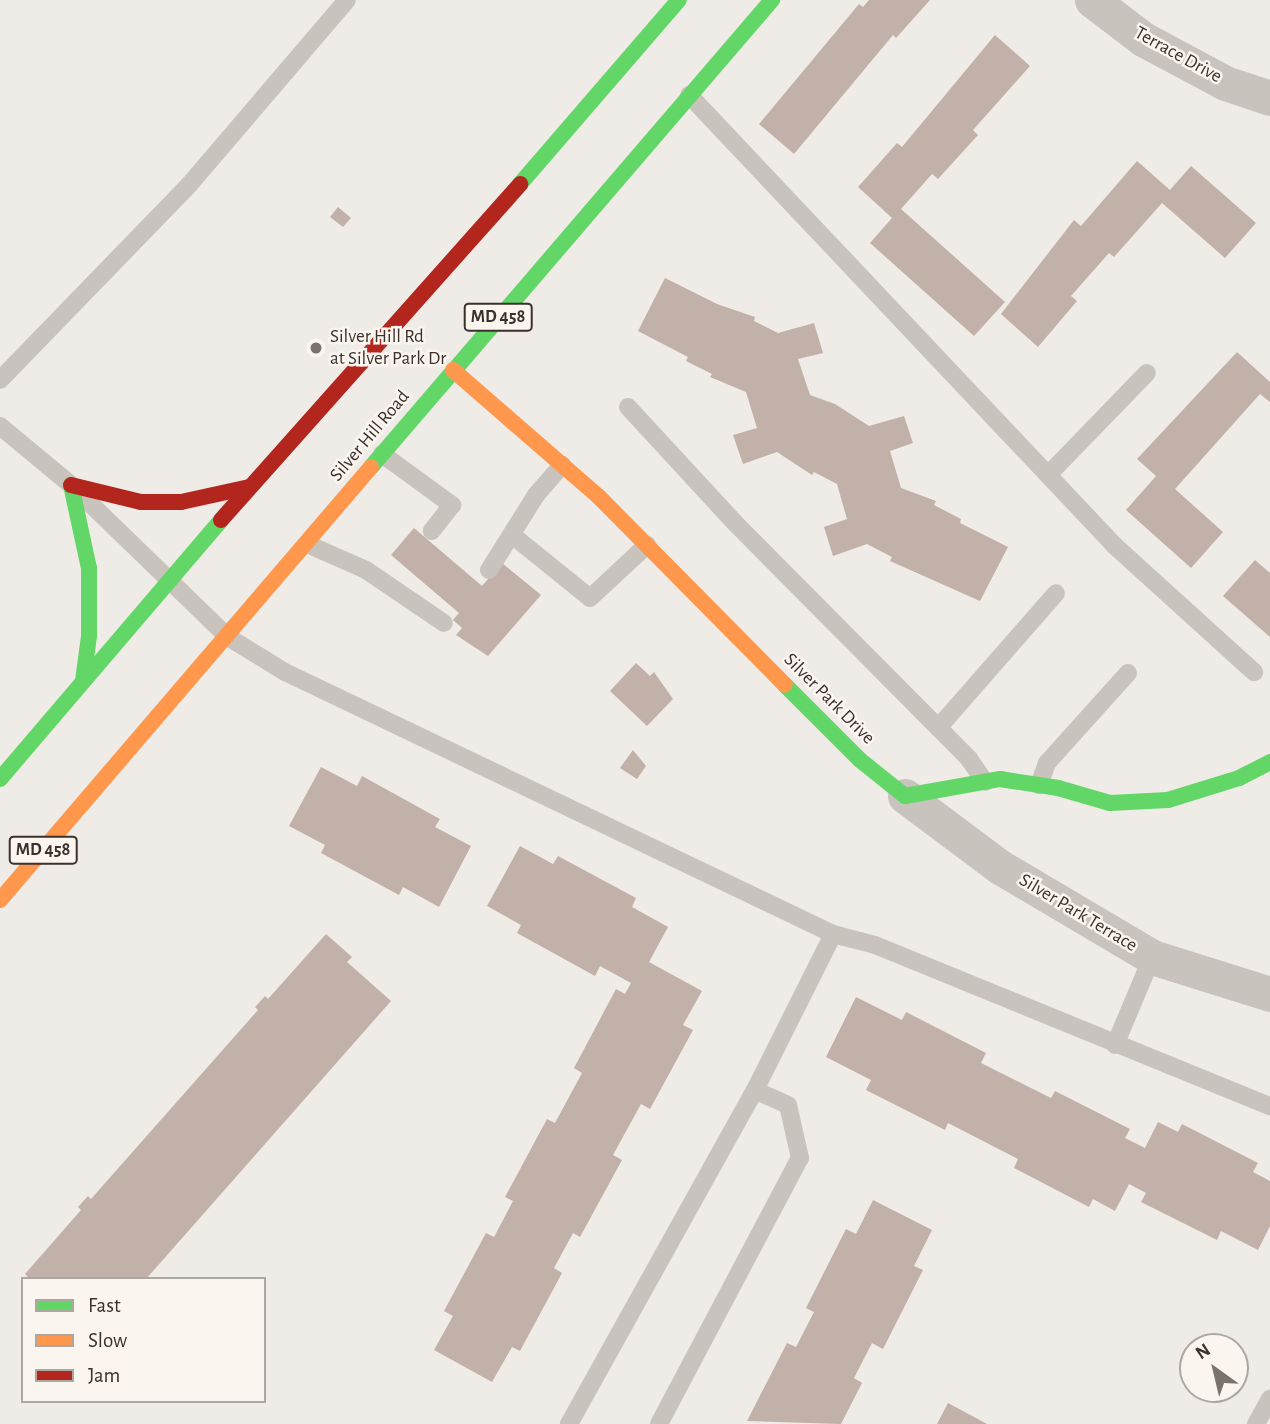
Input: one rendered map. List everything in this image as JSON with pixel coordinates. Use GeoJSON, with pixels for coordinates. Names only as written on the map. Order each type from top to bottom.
{"type":"FeatureCollection","features":[{"type":"Feature","properties":{"kind":"main road"},"geometry":{"type":"LineString","coordinates":[[0,779],[168,579],[399,324],[679,0]]}},
{"type":"Feature","properties":{"kind":"main road","name":"Silver Hill Road"},"geometry":{"type":"LineString","coordinates":[[0,900],[772,0]]}},
{"type":"Feature","properties":{"kind":"main road","name":"Silver Park Drive"},"geometry":{"type":"LineString","coordinates":[[453,370],[562,465],[647,545],[860,760],[905,796]]}},
{"type":"Feature","properties":{"kind":"main road"},"geometry":{"type":"LineString","coordinates":[[83,681],[89,636],[89,568],[71,485],[106,496],[154,502],[214,497],[249,487]]}},
{"type":"Feature","properties":{"kind":"main road"},"geometry":{"type":"LineString","coordinates":[[905,796],[1000,779],[1040,785],[1110,803],[1168,800],[1239,779],[1270,762]]}},
{"type":"Feature","properties":{"kind":"street","name":"Terrace Drive"},"geometry":{"type":"LineString","coordinates":[[1092,0],[1143,39],[1225,83],[1270,98]]}},
{"type":"Feature","properties":{"kind":"street","name":"Silver Park Terrace"},"geometry":{"type":"LineString","coordinates":[[905,796],[1000,867],[1152,957],[1270,994]]}},
{"type":"Feature","properties":{"kind":"lane"},"geometry":{"type":"LineString","coordinates":[[0,380],[189,185],[346,0]]}},
{"type":"Feature","properties":{"kind":"lane"},"geometry":{"type":"LineString","coordinates":[[689,95],[1115,546],[1254,672]]}},
{"type":"Feature","properties":{"kind":"lane"},"geometry":{"type":"LineString","coordinates":[[1048,475],[1147,373]]}},
{"type":"Feature","properties":{"kind":"lane"},"geometry":{"type":"LineString","coordinates":[[628,407],[736,524],[969,759],[985,782]]}},
{"type":"Feature","properties":{"kind":"lane"},"geometry":{"type":"LineString","coordinates":[[0,426],[71,485],[228,637],[285,672],[833,934],[875,946],[1270,1106]]}},
{"type":"Feature","properties":{"kind":"lane"},"geometry":{"type":"LineString","coordinates":[[382,454],[452,505],[432,531]]}},
{"type":"Feature","properties":{"kind":"lane"},"geometry":{"type":"LineString","coordinates":[[489,570],[562,465]]}},
{"type":"Feature","properties":{"kind":"lane"},"geometry":{"type":"LineString","coordinates":[[512,535],[590,598],[647,545]]}},
{"type":"Feature","properties":{"kind":"lane"},"geometry":{"type":"LineString","coordinates":[[307,544],[386,575],[444,623]]}},
{"type":"Feature","properties":{"kind":"lane"},"geometry":{"type":"LineString","coordinates":[[938,728],[1056,593]]}},
{"type":"Feature","properties":{"kind":"lane"},"geometry":{"type":"LineString","coordinates":[[1040,785],[1047,763],[1129,673]]}},
{"type":"Feature","properties":{"kind":"lane"},"geometry":{"type":"LineString","coordinates":[[569,1424],[755,1090],[833,934]]}},
{"type":"Feature","properties":{"kind":"lane"},"geometry":{"type":"LineString","coordinates":[[1115,1045],[1152,957]]}},
{"type":"Feature","properties":{"kind":"lane"},"geometry":{"type":"LineString","coordinates":[[659,1424],[800,1158],[788,1105],[755,1090]]}},
{"type":"Feature","properties":{"kind":"lane"},"geometry":{"type":"LineString","coordinates":[[1256,1424],[1270,1399]]}},
{"type":"Feature","properties":{"kind":"building"},"geometry":{"type":"Polygon","coordinates":[[[869,0],[930,0],[896,38],[893,35],[794,154],[759,124],[859,4],[863,7],[869,0]]]}},
{"type":"Feature","properties":{"kind":"building"},"geometry":{"type":"Polygon","coordinates":[[[995,35],[1030,66],[973,130],[978,135],[938,179],[932,174],[901,209],[1005,302],[974,336],[870,243],[892,218],[858,187],[897,143],[902,147],[995,35]]]}},
{"type":"Feature","properties":{"kind":"building"},"geometry":{"type":"Polygon","coordinates":[[[1137,161],[1170,190],[1191,166],[1256,223],[1225,258],[1162,203],[1114,257],[1109,253],[1071,296],[1077,301],[1038,347],[1001,314],[1074,220],[1081,226],[1137,161]]]}},
{"type":"Feature","properties":{"kind":"building"},"geometry":{"type":"Polygon","coordinates":[[[338,207],[351,218],[343,227],[330,217],[338,207]]]}},
{"type":"Feature","properties":{"kind":"building"},"geometry":{"type":"Polygon","coordinates":[[[665,278],[717,304],[755,317],[754,321],[778,333],[814,323],[823,353],[798,359],[810,395],[835,404],[869,426],[904,416],[913,443],[890,451],[901,488],[936,501],[934,505],[961,519],[960,523],[1008,547],[980,601],[890,561],[892,557],[867,544],[833,556],[824,527],[847,519],[837,484],[814,472],[812,475],[777,452],[743,464],[733,435],[757,428],[746,392],[710,377],[712,374],[686,361],[688,357],[638,331],[665,278]]]}},
{"type":"Feature","properties":{"kind":"building"},"geometry":{"type":"Polygon","coordinates":[[[1237,352],[1270,382],[1270,402],[1260,394],[1175,489],[1223,532],[1191,568],[1126,510],[1156,476],[1137,459],[1237,352]]]}},
{"type":"Feature","properties":{"kind":"building"},"geometry":{"type":"Polygon","coordinates":[[[414,528],[482,586],[502,563],[541,595],[488,656],[456,635],[462,628],[453,620],[459,613],[391,555],[414,528]]]}},
{"type":"Feature","properties":{"kind":"building"},"geometry":{"type":"Polygon","coordinates":[[[1255,560],[1270,573],[1270,637],[1223,596],[1255,560]]]}},
{"type":"Feature","properties":{"kind":"building"},"geometry":{"type":"Polygon","coordinates":[[[636,663],[650,676],[654,672],[673,699],[647,726],[610,691],[636,663]]]}},
{"type":"Feature","properties":{"kind":"building"},"geometry":{"type":"Polygon","coordinates":[[[633,750],[646,766],[637,779],[620,768],[633,750]]]}},
{"type":"Feature","properties":{"kind":"building"},"geometry":{"type":"Polygon","coordinates":[[[321,767],[357,786],[362,776],[440,819],[435,827],[471,846],[439,907],[403,887],[399,895],[321,853],[325,845],[289,826],[321,767]]]}},
{"type":"Feature","properties":{"kind":"building"},"geometry":{"type":"Polygon","coordinates":[[[520,846],[553,864],[558,856],[636,898],[632,907],[668,927],[649,962],[702,991],[683,1025],[693,1030],[650,1109],[641,1104],[613,1155],[622,1160],[580,1237],[573,1233],[554,1268],[562,1273],[520,1351],[512,1347],[492,1382],[434,1350],[453,1316],[444,1311],[486,1233],[494,1237],[513,1201],[505,1197],[547,1119],[555,1123],[582,1073],[574,1068],[616,989],[625,994],[631,983],[600,966],[595,976],[517,933],[521,925],[487,906],[520,846]]]}},
{"type":"Feature","properties":{"kind":"building"},"geometry":{"type":"Polygon","coordinates":[[[326,934],[352,957],[347,962],[391,1001],[148,1277],[28,1277],[25,1274],[81,1210],[78,1207],[88,1196],[91,1199],[258,1010],[255,1007],[265,996],[268,999],[326,934]]]}},
{"type":"Feature","properties":{"kind":"building"},"geometry":{"type":"Polygon","coordinates":[[[856,997],[902,1020],[906,1012],[986,1053],[981,1063],[1051,1098],[1055,1091],[1130,1129],[1125,1138],[1145,1148],[1158,1122],[1178,1132],[1182,1124],[1258,1163],[1253,1172],[1270,1181],[1270,1226],[1258,1250],[1221,1231],[1217,1240],[1141,1202],[1146,1193],[1129,1184],[1115,1211],[1093,1199],[1089,1207],[1014,1168],[1018,1159],[948,1123],[945,1130],[866,1090],[871,1080],[826,1057],[856,997]]]}},
{"type":"Feature","properties":{"kind":"building"},"geometry":{"type":"Polygon","coordinates":[[[873,1200],[932,1230],[914,1266],[923,1270],[883,1349],[872,1343],[854,1378],[862,1383],[841,1424],[747,1421],[787,1343],[796,1347],[814,1312],[806,1308],[846,1229],[856,1234],[873,1200]]]}},
{"type":"Feature","properties":{"kind":"building"},"geometry":{"type":"Polygon","coordinates":[[[948,1403],[987,1424],[937,1424],[948,1403]]]}},
{"type":"Feature","properties":{"kind":"traffic: fast"},"geometry":{"type":"LineString","coordinates":[[520,184],[679,0]]}},
{"type":"Feature","properties":{"kind":"traffic: fast"},"geometry":{"type":"LineString","coordinates":[[371,467],[772,0]]}},
{"type":"Feature","properties":{"kind":"traffic: fast"},"geometry":{"type":"LineString","coordinates":[[71,485],[89,568],[89,636],[83,681]]}},
{"type":"Feature","properties":{"kind":"traffic: fast"},"geometry":{"type":"LineString","coordinates":[[0,779],[221,520]]}},
{"type":"Feature","properties":{"kind":"traffic: fast"},"geometry":{"type":"LineString","coordinates":[[785,685],[860,760],[905,796],[1000,779],[1058,788],[1110,803],[1168,800],[1239,778],[1270,762]]}},
{"type":"Feature","properties":{"kind":"traffic: slow"},"geometry":{"type":"LineString","coordinates":[[453,370],[599,497],[785,685]]}},
{"type":"Feature","properties":{"kind":"traffic: slow"},"geometry":{"type":"LineString","coordinates":[[0,900],[371,467]]}},
{"type":"Feature","properties":{"kind":"traffic: jam"},"geometry":{"type":"LineString","coordinates":[[221,520],[520,184]]}},
{"type":"Feature","properties":{"kind":"traffic: jam"},"geometry":{"type":"LineString","coordinates":[[71,485],[141,502],[181,502],[249,487]]}},
{"type":"Feature","properties":{"kind":"place","name":"Silver Hill Rd at Silver Park Dr"},"geometry":{"type":"Point","coordinates":[316,348]}}]}
